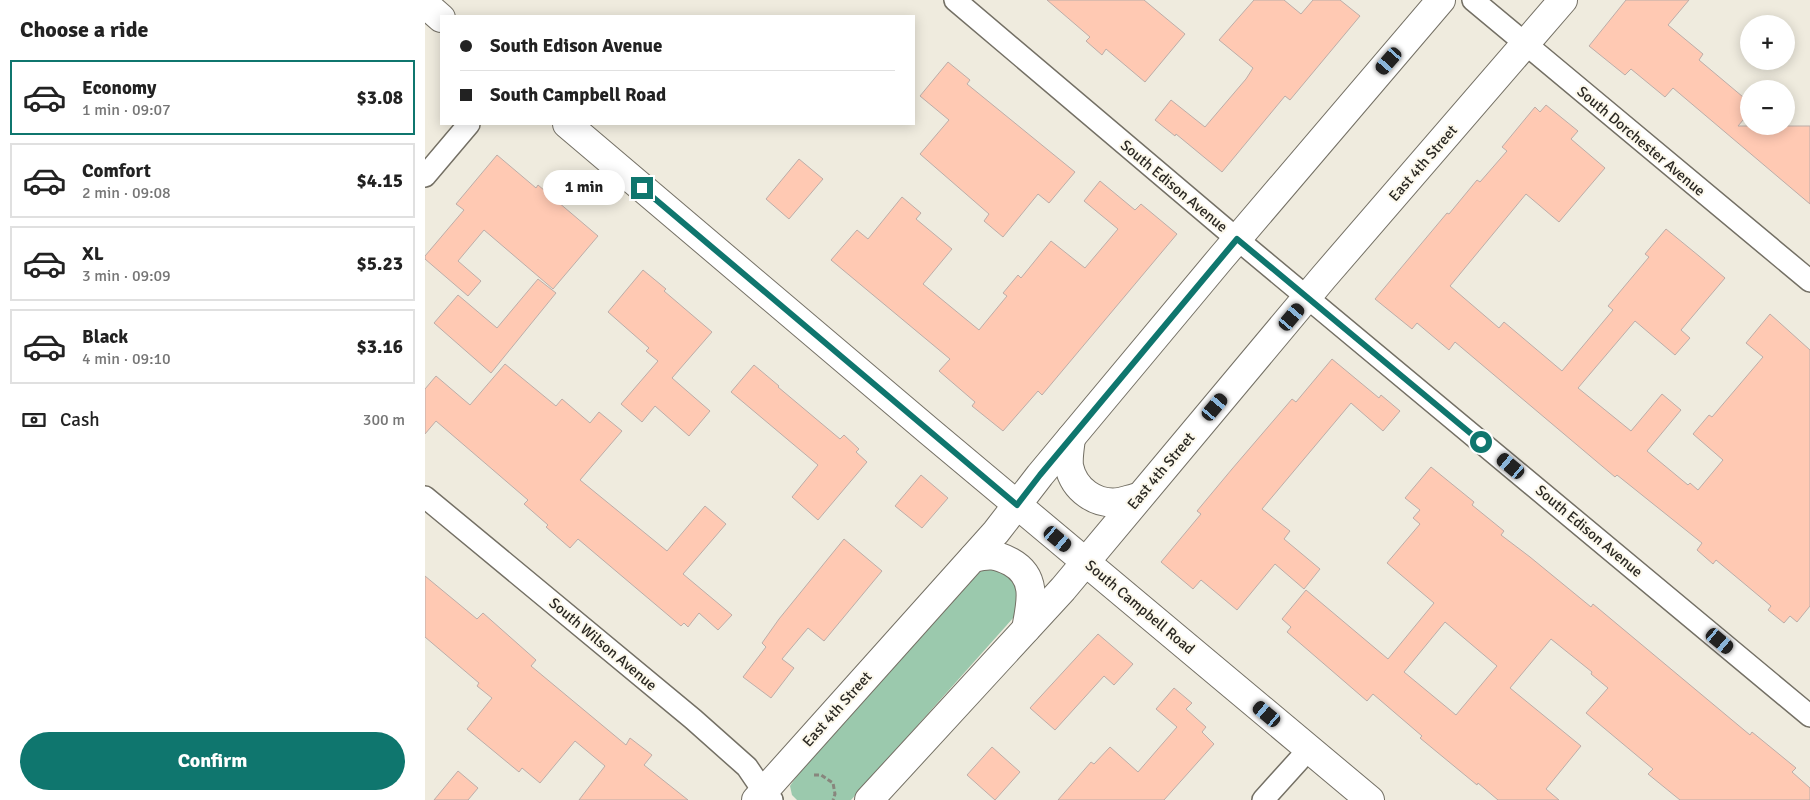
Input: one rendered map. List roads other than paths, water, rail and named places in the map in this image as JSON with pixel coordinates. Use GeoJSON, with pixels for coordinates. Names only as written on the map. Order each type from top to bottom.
{"type":"FeatureCollection","features":[{"type":"Feature","properties":{"kind":"street","name":"South Edison Avenue"},"geometry":{"type":"LineString","coordinates":[[955,0],[1237,239],[1810,716]]}},
{"type":"Feature","properties":{"kind":"street","name":"East 4th Street"},"geometry":{"type":"LineString","coordinates":[[764,797],[973,558],[1237,239],[1441,0]]}},
{"type":"Feature","properties":{"kind":"street","name":"South Dorchester Avenue"},"geometry":{"type":"LineString","coordinates":[[1473,0],[1810,282]]}},
{"type":"Feature","properties":{"kind":"street","name":"East 4th Street"},"geometry":{"type":"LineString","coordinates":[[869,800],[1086,562],[1308,297],[1563,0]]}},
{"type":"Feature","properties":{"kind":"street"},"geometry":{"type":"LineString","coordinates":[[425,4],[440,17]]}},
{"type":"Feature","properties":{"kind":"street"},"geometry":{"type":"LineString","coordinates":[[425,176],[468,125]]}},
{"type":"Feature","properties":{"kind":"street","name":"South Campbell Road"},"geometry":{"type":"LineString","coordinates":[[568,125],[1017,505],[1370,800]]}},
{"type":"Feature","properties":{"kind":"street"},"geometry":{"type":"LineString","coordinates":[[1071,438],[1069,466],[1083,491],[1091,497],[1108,502],[1120,502],[1139,497]]}},
{"type":"Feature","properties":{"kind":"street","name":"South Wilson Avenue"},"geometry":{"type":"LineString","coordinates":[[425,497],[693,719],[747,767],[764,797]]}},
{"type":"Feature","properties":{"kind":"street"},"geometry":{"type":"LineString","coordinates":[[973,558],[989,554],[1002,558],[1017,566],[1028,577],[1031,593],[1026,629]]}},
{"type":"Feature","properties":{"kind":"street"},"geometry":{"type":"LineString","coordinates":[[1263,800],[1309,749]]}}]}
